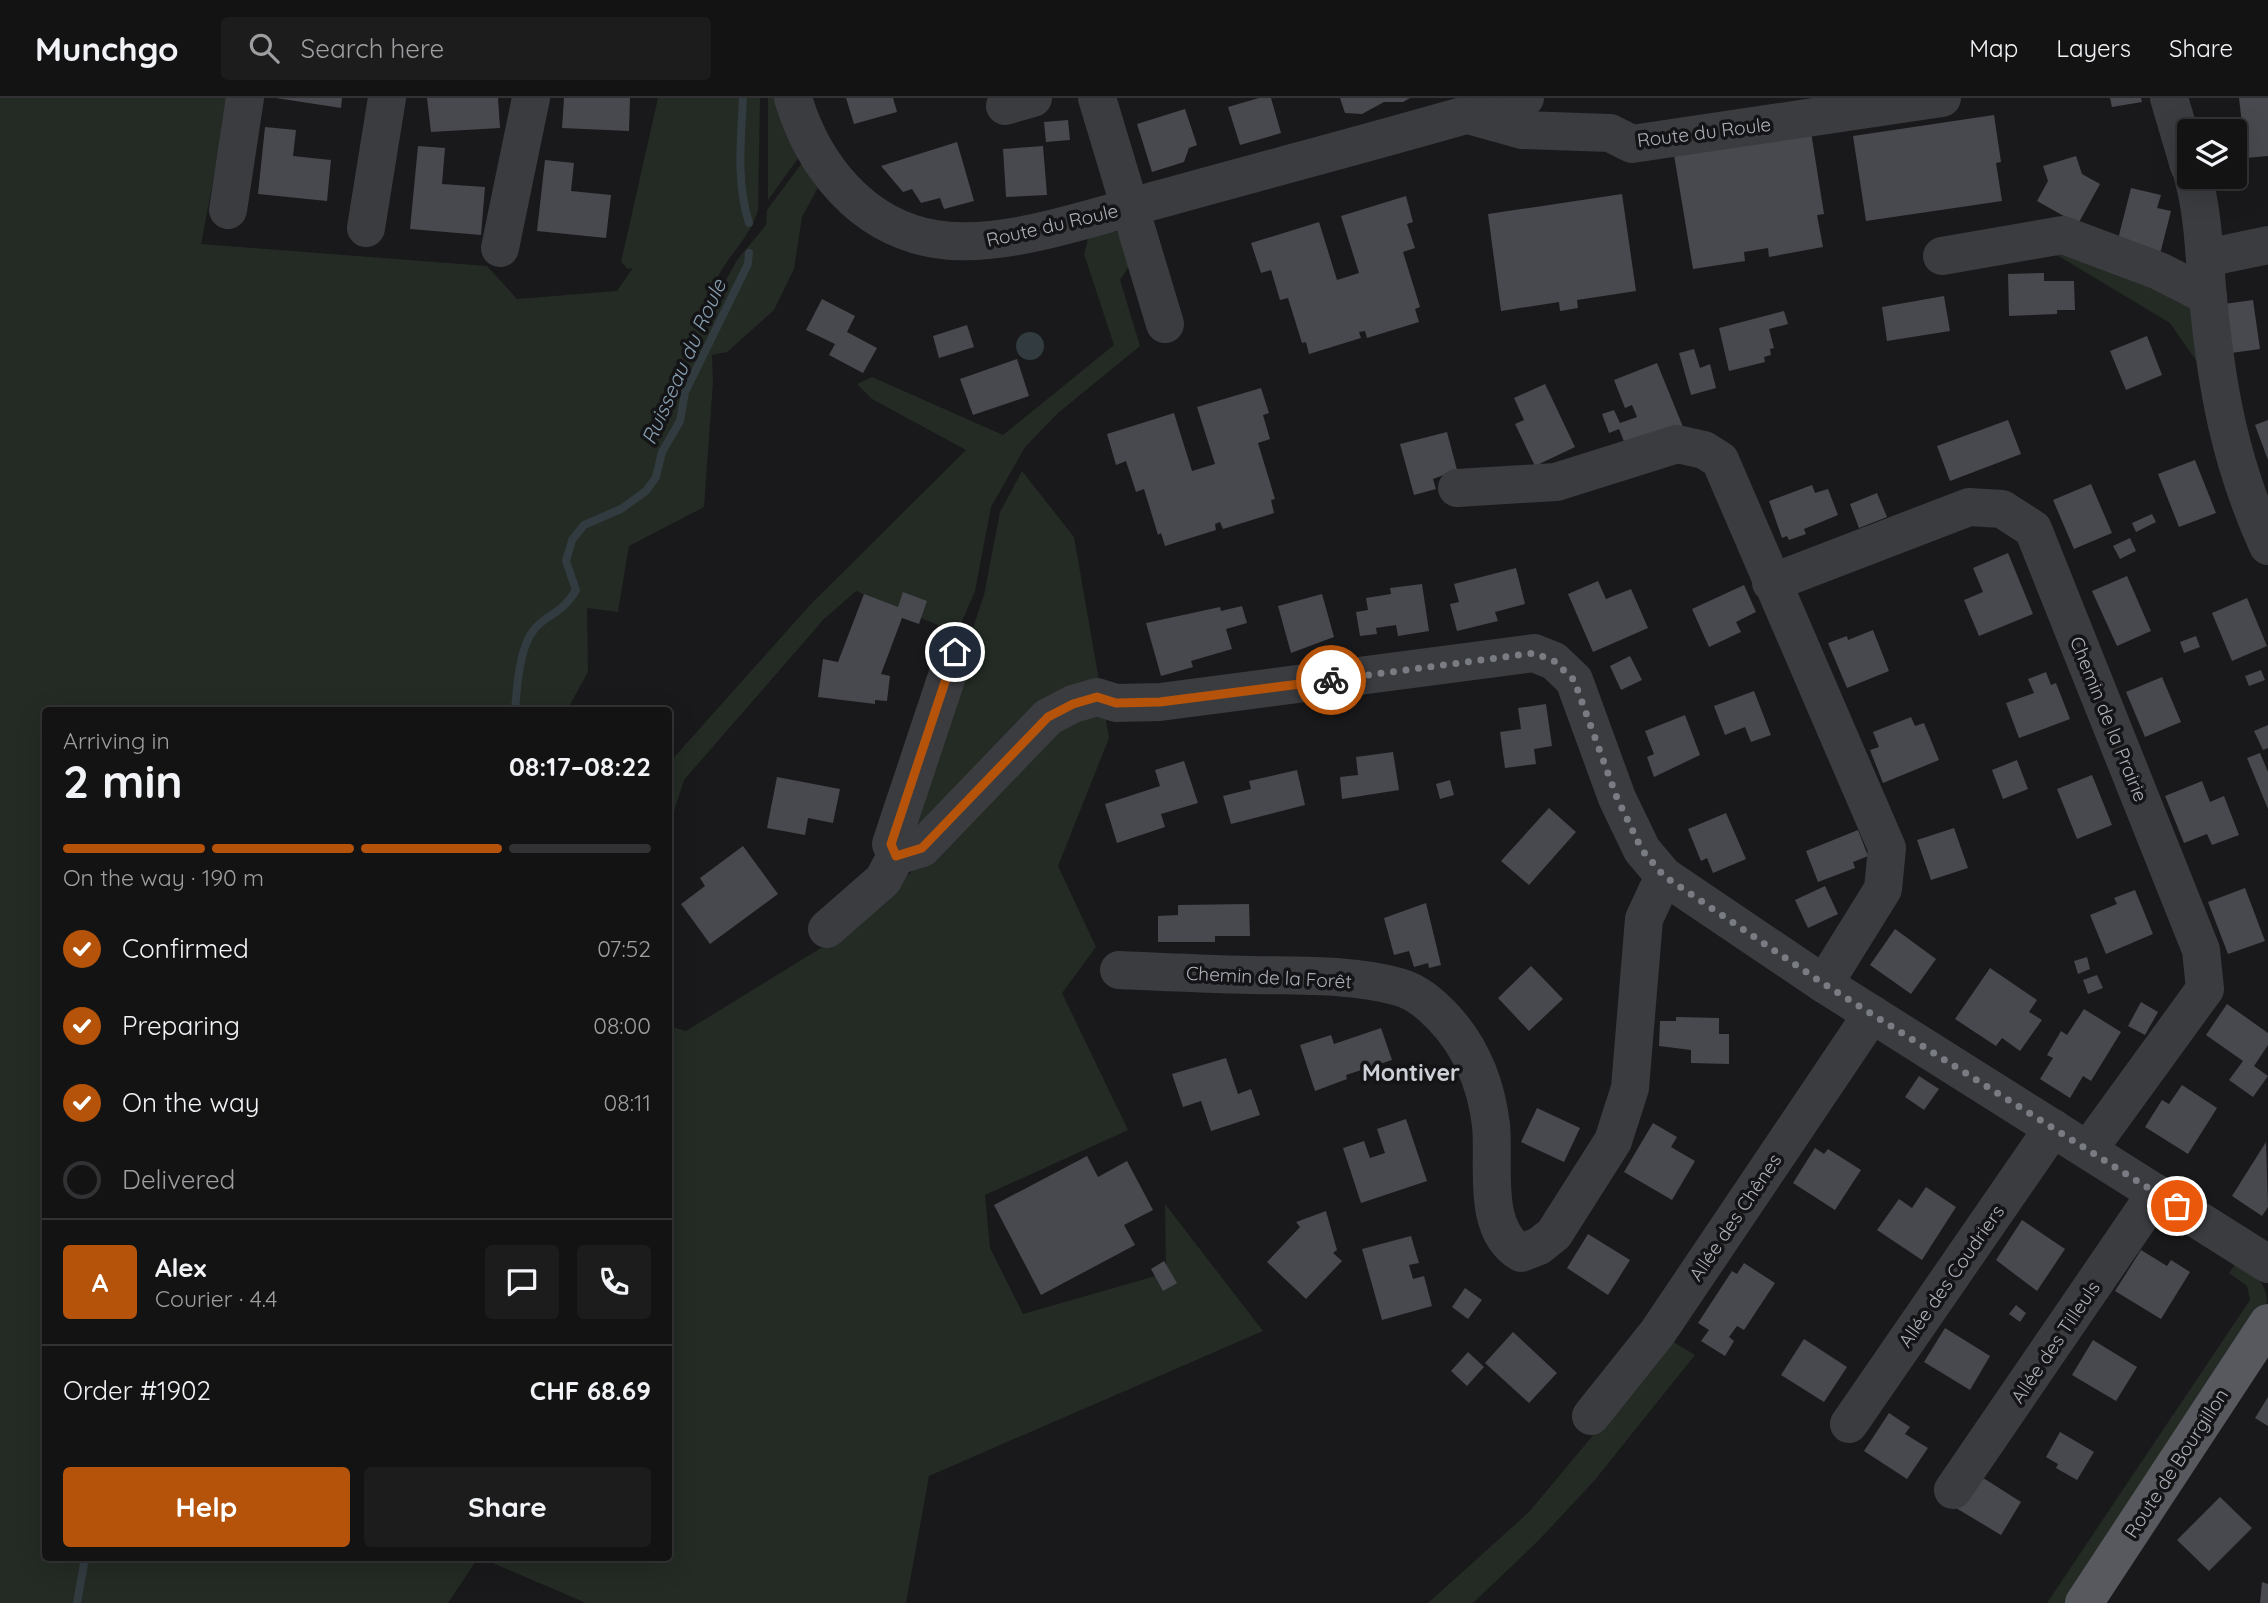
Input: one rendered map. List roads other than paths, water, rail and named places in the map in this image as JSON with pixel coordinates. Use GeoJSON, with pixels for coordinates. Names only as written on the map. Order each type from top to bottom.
{"type":"FeatureCollection","features":[{"type":"Feature","properties":{"kind":"main road","name":"Route de Bourgillon"},"geometry":{"type":"LineString","coordinates":[[2084,1603],[2268,1323]]}},
{"type":"Feature","properties":{"kind":"street"},"geometry":{"type":"LineString","coordinates":[[228,210],[245,98]]}},
{"type":"Feature","properties":{"kind":"street"},"geometry":{"type":"LineString","coordinates":[[366,229],[387,98]]}},
{"type":"Feature","properties":{"kind":"street"},"geometry":{"type":"LineString","coordinates":[[500,248],[531,98]]}},
{"type":"Feature","properties":{"kind":"street","name":"Route du Roule"},"geometry":{"type":"LineString","coordinates":[[793,98],[810,143],[843,190],[869,213],[903,230],[936,240],[985,242],[1128,207],[1525,98]]}},
{"type":"Feature","properties":{"kind":"street","name":"Route du Roule"},"geometry":{"type":"LineString","coordinates":[[1097,98],[1165,324]]}},
{"type":"Feature","properties":{"kind":"street","name":"Route du Roule"},"geometry":{"type":"LineString","coordinates":[[1468,115],[1522,130],[1610,132],[1632,144],[1942,98]]}},
{"type":"Feature","properties":{"kind":"street"},"geometry":{"type":"LineString","coordinates":[[2169,98],[2177,125]]}},
{"type":"Feature","properties":{"kind":"street"},"geometry":{"type":"LineString","coordinates":[[2195,189],[2206,258],[2223,417],[2265,534]]}},
{"type":"Feature","properties":{"kind":"street"},"geometry":{"type":"LineString","coordinates":[[1942,256],[2063,235],[2159,271],[2208,296]]}},
{"type":"Feature","properties":{"kind":"street"},"geometry":{"type":"LineString","coordinates":[[2206,258],[2268,244]]}},
{"type":"Feature","properties":{"kind":"street"},"geometry":{"type":"LineString","coordinates":[[1457,488],[1556,482],[1677,444],[1704,450],[1720,460],[1886,848],[1883,889],[1824,984]]}},
{"type":"Feature","properties":{"kind":"street","name":"Chemin de la Prairie"},"geometry":{"type":"LineString","coordinates":[[1771,583],[1969,508],[2002,509],[2033,529],[2201,950],[2205,989],[2088,1150]]}},
{"type":"Feature","properties":{"kind":"street"},"geometry":{"type":"LineString","coordinates":[[896,856],[891,844],[955,652]]}},
{"type":"Feature","properties":{"kind":"street"},"geometry":{"type":"LineString","coordinates":[[827,929],[883,880],[896,856],[922,848],[1048,717],[1073,704],[1097,697],[1133,703],[1160,702],[1534,653],[1554,661],[1574,680],[1617,798],[1642,850],[1664,876],[1824,984],[2268,1264]]}},
{"type":"Feature","properties":{"kind":"street","name":"Chemin de la Forêt"},"geometry":{"type":"LineString","coordinates":[[1119,970],[1316,976],[1400,987],[1424,998],[1461,1035],[1481,1079],[1491,1125],[1494,1194],[1499,1229],[1509,1246],[1521,1253],[1539,1246],[1554,1234],[1613,1140],[1630,1088],[1644,919],[1664,876]]}},
{"type":"Feature","properties":{"kind":"street","name":"Allée des Chênes"},"geometry":{"type":"LineString","coordinates":[[1591,1416],[1658,1332],[1872,1014]]}},
{"type":"Feature","properties":{"kind":"street","name":"Allée des Coudriers"},"geometry":{"type":"LineString","coordinates":[[1849,1424],[2053,1128]]}},
{"type":"Feature","properties":{"kind":"street","name":"Allée des Tilleuls"},"geometry":{"type":"LineString","coordinates":[[1953,1490],[2157,1193]]}},
{"type":"Feature","properties":{"kind":"waterway","name":"Ruisseau du Roule"},"geometry":{"type":"LineString","coordinates":[[743,98],[741,177],[749,223]]}},
{"type":"Feature","properties":{"kind":"waterway","name":"Ruisseau du Roule"},"geometry":{"type":"LineString","coordinates":[[515,707],[520,669],[528,639],[538,625],[565,605],[576,590],[566,561],[572,540],[584,525],[621,509],[646,491],[656,477],[662,452],[680,421],[685,392],[748,264],[749,253]]}},
{"type":"Feature","properties":{"kind":"waterway","name":"Ruisseau du Roule"},"geometry":{"type":"LineString","coordinates":[[77,1603],[84,1561]]}},
{"type":"Feature","properties":{"kind":"district","name":"Montiver"},"geometry":{"type":"Point","coordinates":[1411,1073]}}]}
